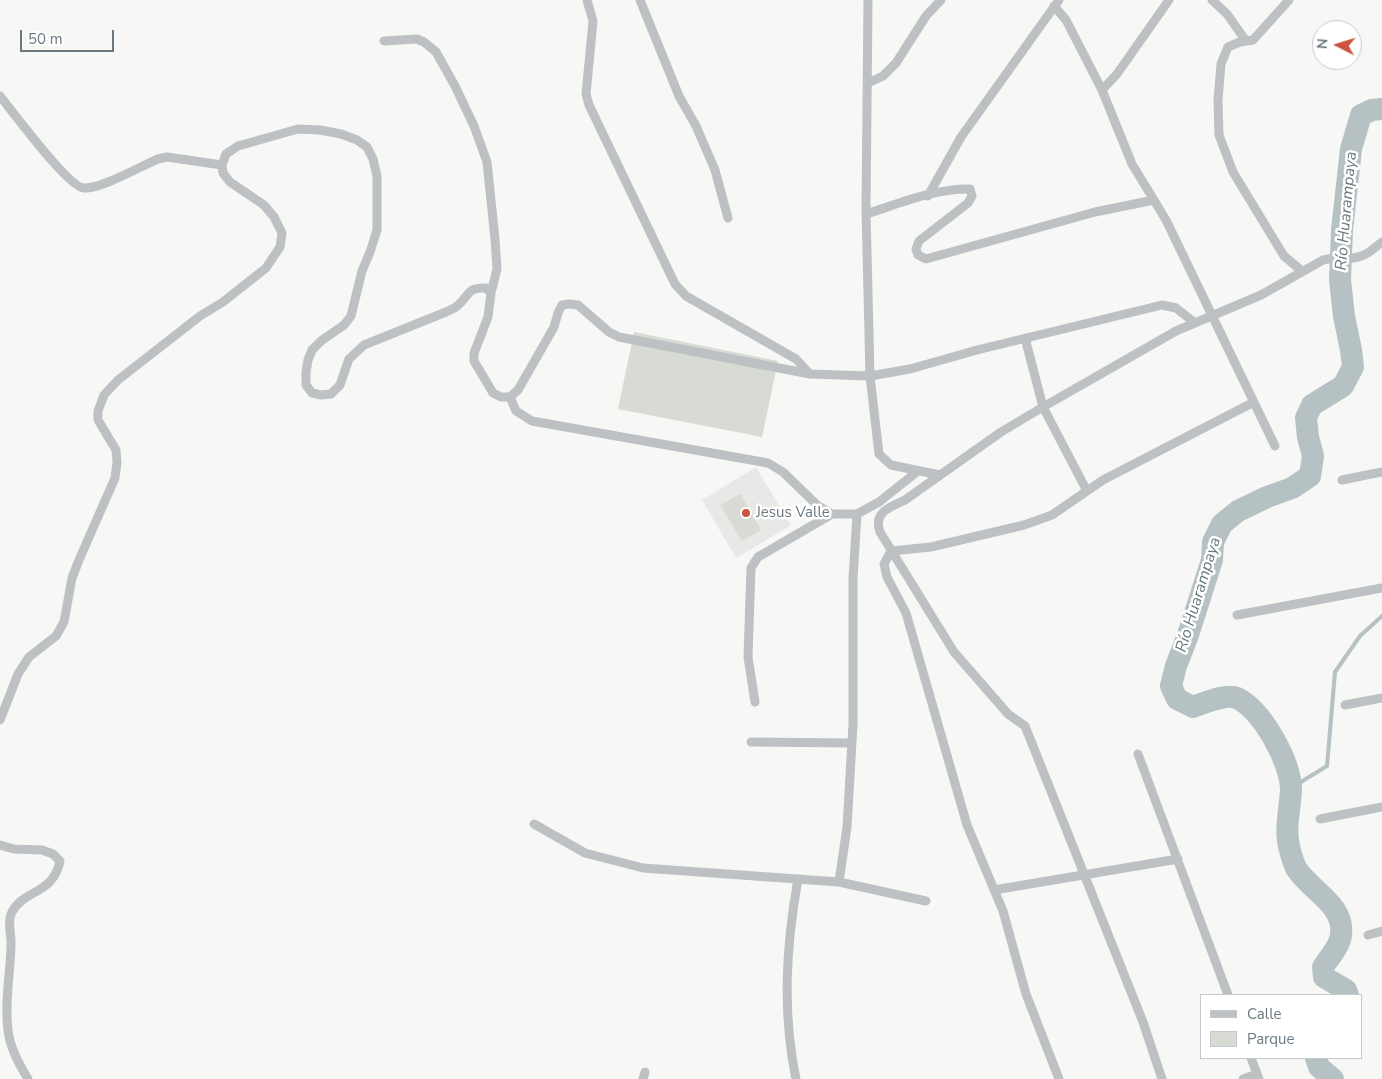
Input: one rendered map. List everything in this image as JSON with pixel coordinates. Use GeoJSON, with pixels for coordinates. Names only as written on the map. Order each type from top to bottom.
{"type":"FeatureCollection","features":[{"type":"Feature","properties":{"kind":"street"},"geometry":{"type":"LineString","coordinates":[[587,0],[593,21],[586,94],[589,105],[675,284],[686,296],[796,359],[810,374]]}},
{"type":"Feature","properties":{"kind":"street"},"geometry":{"type":"LineString","coordinates":[[640,0],[679,96],[696,126],[715,170],[728,218]]}},
{"type":"Feature","properties":{"kind":"street"},"geometry":{"type":"LineString","coordinates":[[868,0],[866,214],[870,376],[879,454],[891,465],[940,475]]}},
{"type":"Feature","properties":{"kind":"street"},"geometry":{"type":"LineString","coordinates":[[868,83],[883,76],[896,63],[926,16],[941,0]]}},
{"type":"Feature","properties":{"kind":"street"},"geometry":{"type":"LineString","coordinates":[[1102,90],[1117,74],[1169,0]]}},
{"type":"Feature","properties":{"kind":"street"},"geometry":{"type":"LineString","coordinates":[[1212,0],[1227,14],[1246,41]]}},
{"type":"Feature","properties":{"kind":"street"},"geometry":{"type":"LineString","coordinates":[[1289,0],[1253,40],[1240,42],[1228,47],[1221,64],[1218,101],[1219,135],[1233,172],[1279,248],[1284,256],[1302,272]]}},
{"type":"Feature","properties":{"kind":"street"},"geometry":{"type":"LineString","coordinates":[[928,196],[960,137],[1057,3],[1102,90],[1132,164],[1166,220],[1275,446]]}},
{"type":"Feature","properties":{"kind":"street"},"geometry":{"type":"LineString","coordinates":[[384,41],[417,39],[436,52],[474,126],[487,162],[497,269],[488,316],[474,353],[474,361],[493,393],[501,397],[510,397],[518,390],[554,327],[562,305],[569,304],[578,305],[609,332],[619,337],[810,374],[870,376],[910,369],[1025,338],[1162,305],[1176,308],[1195,323]]}},
{"type":"Feature","properties":{"kind":"street"},"geometry":{"type":"LineString","coordinates":[[0,96],[67,178],[81,188],[94,188],[158,159],[167,157],[222,165]]}},
{"type":"Feature","properties":{"kind":"street"},"geometry":{"type":"LineString","coordinates":[[0,720],[18,674],[29,656],[56,636],[64,622],[72,578],[78,560],[115,478],[116,450],[98,420],[98,411],[104,395],[118,380],[200,316],[223,302],[266,268],[280,247],[282,233],[274,217],[264,205],[230,182],[222,173],[222,165],[226,154],[238,146],[298,129],[320,130],[341,134],[357,140],[367,147],[373,159],[377,176],[377,230],[362,272],[351,316],[344,325],[321,341],[312,350],[308,360],[306,385],[312,393],[321,395],[331,394],[340,385],[349,359],[364,345],[446,312],[457,306],[470,290],[477,287],[486,288],[491,293]]}},
{"type":"Feature","properties":{"kind":"street"},"geometry":{"type":"LineString","coordinates":[[866,214],[928,196],[960,189],[970,189],[972,196],[968,203],[920,241],[916,249],[918,255],[926,259],[1095,212],[1154,200]]}},
{"type":"Feature","properties":{"kind":"street"},"geometry":{"type":"LineString","coordinates":[[1162,1079],[1143,1022],[1025,726],[1008,714],[954,652],[891,551],[877,524],[880,514],[905,500],[1001,432],[1176,331],[1261,295],[1323,260],[1332,257],[1354,258],[1367,254],[1382,242]]}},
{"type":"Feature","properties":{"kind":"street"},"geometry":{"type":"LineString","coordinates":[[1025,338],[1043,407],[1087,491]]}},
{"type":"Feature","properties":{"kind":"street"},"geometry":{"type":"LineString","coordinates":[[510,397],[516,411],[532,421],[768,463],[783,472],[817,505],[832,514]]}},
{"type":"Feature","properties":{"kind":"street"},"geometry":{"type":"LineString","coordinates":[[891,551],[931,548],[1024,525],[1052,514],[1103,480],[1254,402]]}},
{"type":"Feature","properties":{"kind":"street"},"geometry":{"type":"LineString","coordinates":[[755,702],[748,658],[751,568],[758,557],[832,514],[857,514],[879,502],[918,471]]}},
{"type":"Feature","properties":{"kind":"street"},"geometry":{"type":"LineString","coordinates":[[1342,480],[1382,472]]}},
{"type":"Feature","properties":{"kind":"street"},"geometry":{"type":"LineString","coordinates":[[839,882],[847,827],[852,743],[853,578],[857,514]]}},
{"type":"Feature","properties":{"kind":"street"},"geometry":{"type":"LineString","coordinates":[[891,551],[884,564],[887,577],[906,613],[967,825],[1003,910],[1026,994],[1059,1079]]}},
{"type":"Feature","properties":{"kind":"street"},"geometry":{"type":"LineString","coordinates":[[1237,615],[1382,588]]}},
{"type":"Feature","properties":{"kind":"street"},"geometry":{"type":"LineString","coordinates":[[1344,705],[1382,698]]}},
{"type":"Feature","properties":{"kind":"street"},"geometry":{"type":"LineString","coordinates":[[751,742],[852,743]]}},
{"type":"Feature","properties":{"kind":"street"},"geometry":{"type":"LineString","coordinates":[[1138,754],[1228,994]]}},
{"type":"Feature","properties":{"kind":"street"},"geometry":{"type":"LineString","coordinates":[[1320,819],[1382,807]]}},
{"type":"Feature","properties":{"kind":"street"},"geometry":{"type":"LineString","coordinates":[[534,824],[585,853],[643,868],[839,882],[926,901]]}},
{"type":"Feature","properties":{"kind":"street"},"geometry":{"type":"LineString","coordinates":[[0,845],[42,850],[54,854],[60,861],[58,872],[47,885],[26,898],[13,910],[9,920],[11,941],[8,1030],[16,1058],[28,1079]]}},
{"type":"Feature","properties":{"kind":"street"},"geometry":{"type":"LineString","coordinates":[[994,890],[1178,859]]}},
{"type":"Feature","properties":{"kind":"street"},"geometry":{"type":"LineString","coordinates":[[796,1079],[788,1030],[787,960],[790,925],[798,879]]}},
{"type":"Feature","properties":{"kind":"street"},"geometry":{"type":"LineString","coordinates":[[1368,934],[1382,931]]}},
{"type":"Feature","properties":{"kind":"street"},"geometry":{"type":"LineString","coordinates":[[1243,1079],[1258,1077],[1250,1059]]}},
{"type":"Feature","properties":{"kind":"shaded area","name":"Jesus Valle"},"geometry":{"type":"Polygon","coordinates":[[[756,467],[791,525],[736,558],[702,500],[756,467]]]}},
{"type":"Feature","properties":{"kind":"green space"},"geometry":{"type":"Polygon","coordinates":[[[634,332],[778,361],[762,437],[618,409],[634,332]]]}},
{"type":"Feature","properties":{"kind":"green space"},"geometry":{"type":"Polygon","coordinates":[[[740,494],[761,530],[742,541],[720,505],[740,494]]]}},
{"type":"Feature","properties":{"kind":"waterway","name":"Río Huarampaya"},"geometry":{"type":"LineString","coordinates":[[1348,994],[1346,990],[1324,977],[1323,967],[1339,943],[1341,924],[1332,906],[1296,868],[1287,835],[1291,790],[1290,779],[1281,752],[1273,738],[1256,714],[1237,698],[1221,698],[1193,707],[1177,699],[1171,686],[1212,560],[1213,542],[1222,524],[1238,511],[1267,497],[1292,488],[1310,476],[1313,456],[1306,418],[1312,405],[1343,386],[1353,367],[1340,280],[1342,230],[1351,149],[1361,115],[1372,110],[1382,109]]}},
{"type":"Feature","properties":{"kind":"waterway"},"geometry":{"type":"LineString","coordinates":[[1291,788],[1327,766],[1335,672],[1360,636],[1382,616]]}},
{"type":"Feature","properties":{"kind":"waterway","name":"Río Huarampaya"},"geometry":{"type":"LineString","coordinates":[[1316,1059],[1319,1067],[1333,1079]]}},
{"type":"Feature","properties":{"kind":"place","name":"Jesus Valle"},"geometry":{"type":"Point","coordinates":[746,513]}}]}
